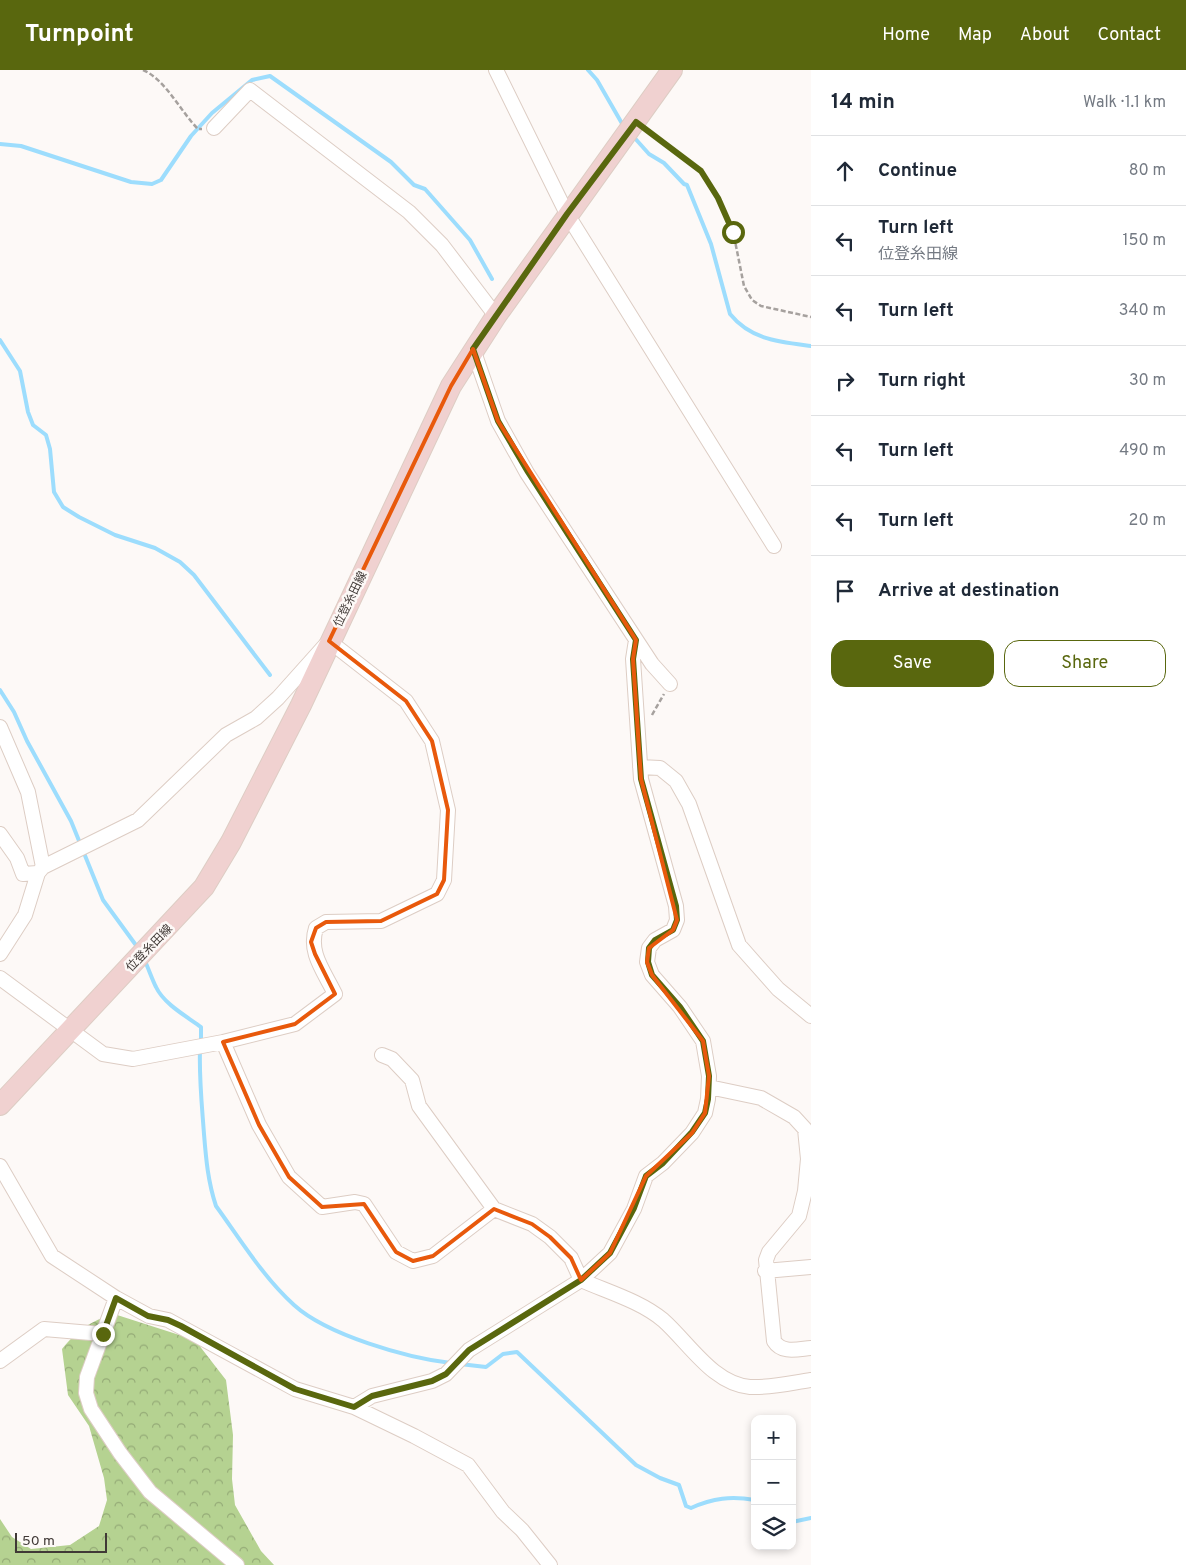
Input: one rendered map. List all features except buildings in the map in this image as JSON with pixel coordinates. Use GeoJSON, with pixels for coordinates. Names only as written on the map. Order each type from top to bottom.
{"type":"FeatureCollection","features":[{"type":"Feature","properties":{"kind":"main road","name":"位登糸田線"},"geometry":{"type":"LineString","coordinates":[[0,1106],[70,1029],[204,888],[301,705],[329,641],[451,386],[473,349],[567,214],[636,122],[672,70]]}},
{"type":"Feature","properties":{"kind":"street"},"geometry":{"type":"LineString","coordinates":[[496,70],[567,214],[774,546]]}},
{"type":"Feature","properties":{"kind":"street"},"geometry":{"type":"LineString","coordinates":[[214,128],[250,90],[409,212],[442,244],[496,316]]}},
{"type":"Feature","properties":{"kind":"street"},"geometry":{"type":"LineString","coordinates":[[473,349],[498,421],[528,472],[636,640],[652,664],[670,684]]}},
{"type":"Feature","properties":{"kind":"street"},"geometry":{"type":"LineString","coordinates":[[354,1407],[372,1396],[432,1381],[446,1374],[469,1350],[581,1280],[610,1253],[634,1208],[646,1176],[663,1163],[701,1120],[708,1099],[703,1041],[680,1007],[652,975],[648,962],[649,948],[655,940],[673,930],[677,920],[676,906],[641,779],[633,659],[636,640]]}},
{"type":"Feature","properties":{"kind":"street"},"geometry":{"type":"LineString","coordinates":[[0,834],[17,858],[23,874],[41,870],[138,820],[226,735],[256,718],[278,698],[329,641],[406,701],[432,741],[448,810],[444,880],[437,894],[381,921],[326,922],[316,928],[311,942],[335,994],[295,1024],[223,1042],[133,1059],[103,1054],[0,978]]}},
{"type":"Feature","properties":{"kind":"street"},"geometry":{"type":"LineString","coordinates":[[0,727],[28,792],[41,870],[24,915],[0,954]]}},
{"type":"Feature","properties":{"kind":"street"},"geometry":{"type":"LineString","coordinates":[[640,767],[660,768],[676,781],[689,804],[738,946],[778,989],[811,1016]]}},
{"type":"Feature","properties":{"kind":"street"},"geometry":{"type":"LineString","coordinates":[[223,1042],[259,1125],[289,1176],[322,1207],[355,1202],[364,1204],[396,1252],[413,1261],[434,1256],[494,1209]]}},
{"type":"Feature","properties":{"kind":"street"},"geometry":{"type":"LineString","coordinates":[[382,1055],[392,1059],[412,1080],[418,1106],[494,1209],[532,1224],[550,1237],[571,1258],[581,1280],[642,1306],[663,1320],[705,1363],[733,1383],[749,1387],[771,1387],[811,1380]]}},
{"type":"Feature","properties":{"kind":"street"},"geometry":{"type":"LineString","coordinates":[[708,1087],[762,1098],[794,1117],[805,1129],[808,1160],[805,1191],[799,1216],[768,1252],[765,1271],[774,1341],[777,1346],[784,1350],[811,1348]]}},
{"type":"Feature","properties":{"kind":"street"},"geometry":{"type":"LineString","coordinates":[[0,1166],[52,1256],[116,1298],[148,1316],[168,1320],[181,1326],[295,1389],[354,1407],[468,1465],[503,1512],[522,1530],[550,1565]]}},
{"type":"Feature","properties":{"kind":"street"},"geometry":{"type":"LineString","coordinates":[[765,1271],[811,1267]]}},
{"type":"Feature","properties":{"kind":"street"},"geometry":{"type":"LineString","coordinates":[[116,1298],[87,1377],[86,1393],[91,1409],[120,1453],[150,1492],[237,1565]]}},
{"type":"Feature","properties":{"kind":"street"},"geometry":{"type":"LineString","coordinates":[[0,1361],[44,1329],[103,1334]]}},
{"type":"Feature","properties":{"kind":"path"},"geometry":{"type":"LineString","coordinates":[[143,70],[154,75],[198,129],[214,128]]}},
{"type":"Feature","properties":{"kind":"path"},"geometry":{"type":"LineString","coordinates":[[636,122],[701,171],[718,198],[733,232],[744,286],[752,300],[762,306],[811,317]]}},
{"type":"Feature","properties":{"kind":"path"},"geometry":{"type":"LineString","coordinates":[[652,715],[670,684]]}},
{"type":"Feature","properties":{"kind":"highlighted area"},"geometry":{"type":"Polygon","coordinates":[[[473,349],[498,421],[636,640],[633,659],[641,779],[677,920],[673,930],[649,948],[647,962],[652,975],[703,1041],[709,1076],[705,1113],[692,1133],[646,1176],[610,1253],[581,1280],[571,1258],[550,1237],[532,1224],[494,1209],[433,1256],[413,1261],[396,1252],[364,1204],[322,1207],[289,1177],[259,1125],[223,1042],[295,1024],[335,994],[311,942],[316,928],[326,922],[381,921],[437,894],[444,880],[448,810],[432,741],[406,701],[329,641],[451,386],[473,349]]]}},
{"type":"Feature","properties":{"kind":"green space"},"geometry":{"type":"Polygon","coordinates":[[[114,1314],[195,1340],[226,1380],[233,1435],[232,1479],[235,1505],[261,1551],[274,1565],[0,1565],[0,1519],[12,1537],[31,1549],[70,1545],[99,1526],[107,1500],[104,1478],[89,1426],[68,1395],[62,1349],[85,1327],[114,1314]]]}},
{"type":"Feature","properties":{"kind":"waterway"},"geometry":{"type":"LineString","coordinates":[[588,70],[597,80],[624,127]]}},
{"type":"Feature","properties":{"kind":"waterway"},"geometry":{"type":"LineString","coordinates":[[0,144],[21,146],[131,182],[152,184],[161,180],[191,136],[212,113],[252,80],[270,76],[391,162],[414,185],[425,189],[470,240],[492,279]]}},
{"type":"Feature","properties":{"kind":"waterway"},"geometry":{"type":"LineString","coordinates":[[632,135],[649,154],[664,163],[687,185],[711,244],[730,314],[747,329],[767,338],[811,346]]}},
{"type":"Feature","properties":{"kind":"waterway"},"geometry":{"type":"LineString","coordinates":[[0,340],[20,371],[28,412],[33,425],[46,435],[50,449],[54,492],[63,507],[115,535],[155,548],[180,562],[194,575],[270,675]]}},
{"type":"Feature","properties":{"kind":"waterway"},"geometry":{"type":"LineString","coordinates":[[0,690],[14,712],[27,741],[71,821],[103,900],[138,948]]}},
{"type":"Feature","properties":{"kind":"waterway"},"geometry":{"type":"LineString","coordinates":[[145,961],[156,987],[164,999],[201,1027],[201,1043]]}},
{"type":"Feature","properties":{"kind":"waterway"},"geometry":{"type":"LineString","coordinates":[[200,1050],[200,1082],[205,1143],[213,1197],[216,1206],[262,1270],[294,1305],[308,1316],[326,1326],[391,1350],[451,1363]]}},
{"type":"Feature","properties":{"kind":"waterway"},"geometry":{"type":"LineString","coordinates":[[460,1364],[486,1367],[503,1354],[517,1352],[636,1465],[660,1478],[679,1485],[686,1506],[691,1508],[722,1499],[751,1500]]}},
{"type":"Feature","properties":{"kind":"waterway"},"geometry":{"type":"LineString","coordinates":[[796,1521],[811,1518]]}},
{"type":"Feature","properties":{"kind":"route"},"geometry":{"type":"LineString","coordinates":[[103,1334],[116,1298],[148,1316],[168,1320],[181,1326],[264,1374],[295,1389],[354,1407],[372,1396],[432,1381],[446,1374],[469,1350],[581,1280],[610,1253],[634,1208],[646,1176],[663,1163],[692,1132],[705,1113],[709,1076],[703,1041],[680,1007],[652,975],[647,957],[649,948],[655,940],[673,930],[677,920],[676,906],[641,779],[633,659],[636,640],[528,472],[498,421],[473,349],[567,214],[636,122],[701,171],[718,198],[733,232]]}}]}
